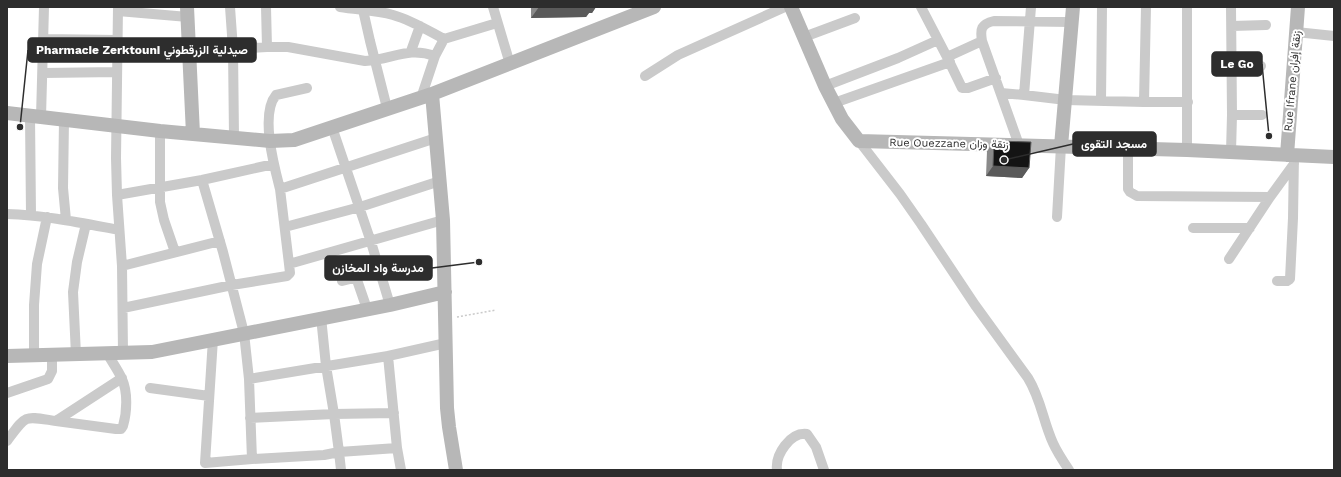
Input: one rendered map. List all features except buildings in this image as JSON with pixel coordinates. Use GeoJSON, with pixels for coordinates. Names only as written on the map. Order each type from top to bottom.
{"type":"FeatureCollection","features":[{"type":"Feature","properties":{"kind":"street"},"geometry":{"type":"LineString","coordinates":[[31,215],[36,117],[43,73],[44,7]]}},
{"type":"Feature","properties":{"kind":"street"},"geometry":{"type":"LineString","coordinates":[[230,7],[233,49],[234,138]]}},
{"type":"Feature","properties":{"kind":"street"},"geometry":{"type":"LineString","coordinates":[[266,7],[267,47]]}},
{"type":"Feature","properties":{"kind":"street"},"geometry":{"type":"LineString","coordinates":[[340,7],[363,10],[393,11],[444,39],[497,23]]}},
{"type":"Feature","properties":{"kind":"street"},"geometry":{"type":"LineString","coordinates":[[492,7],[510,64]]}},
{"type":"Feature","properties":{"kind":"street"},"geometry":{"type":"LineString","coordinates":[[7,113],[234,138],[270,141],[294,140],[426,96],[654,7]]}},
{"type":"Feature","properties":{"kind":"street"},"geometry":{"type":"LineString","coordinates":[[645,76],[678,55],[785,7]]}},
{"type":"Feature","properties":{"kind":"street"},"geometry":{"type":"LineString","coordinates":[[791,7],[825,86],[842,119],[909,206],[975,305],[1028,378],[1041,405],[1052,441],[1069,470]]}},
{"type":"Feature","properties":{"kind":"street"},"geometry":{"type":"LineString","coordinates":[[921,7],[962,88],[968,88],[996,78]]}},
{"type":"Feature","properties":{"kind":"street"},"geometry":{"type":"LineString","coordinates":[[1024,95],[1031,7]]}},
{"type":"Feature","properties":{"kind":"street"},"geometry":{"type":"LineString","coordinates":[[1056,216],[1073,7]]}},
{"type":"Feature","properties":{"kind":"street"},"geometry":{"type":"LineString","coordinates":[[1102,7],[1102,101]]}},
{"type":"Feature","properties":{"kind":"street"},"geometry":{"type":"LineString","coordinates":[[1144,102],[1146,7]]}},
{"type":"Feature","properties":{"kind":"street"},"geometry":{"type":"LineString","coordinates":[[1187,7],[1187,150]]}},
{"type":"Feature","properties":{"kind":"street"},"geometry":{"type":"LineString","coordinates":[[1230,152],[1232,115],[1232,7]]}},
{"type":"Feature","properties":{"kind":"street","name":"Rue Ifrane زنقة إفران"},"geometry":{"type":"LineString","coordinates":[[1292,158],[1298,7]]}},
{"type":"Feature","properties":{"kind":"street"},"geometry":{"type":"LineString","coordinates":[[123,353],[122,266],[117,195],[116,126],[118,9],[188,12],[193,134]]}},
{"type":"Feature","properties":{"kind":"street"},"geometry":{"type":"LineString","coordinates":[[363,10],[388,108]]}},
{"type":"Feature","properties":{"kind":"street"},"geometry":{"type":"LineString","coordinates":[[804,37],[855,18]]}},
{"type":"Feature","properties":{"kind":"street"},"geometry":{"type":"LineString","coordinates":[[1019,145],[982,41],[982,27],[987,23],[994,21],[1072,22]]}},
{"type":"Feature","properties":{"kind":"street"},"geometry":{"type":"LineString","coordinates":[[1232,26],[1266,25]]}},
{"type":"Feature","properties":{"kind":"street"},"geometry":{"type":"LineString","coordinates":[[411,51],[420,26]]}},
{"type":"Feature","properties":{"kind":"street"},"geometry":{"type":"LineString","coordinates":[[1296,32],[1334,36]]}},
{"type":"Feature","properties":{"kind":"street"},"geometry":{"type":"LineString","coordinates":[[43,39],[118,40]]}},
{"type":"Feature","properties":{"kind":"street"},"geometry":{"type":"LineString","coordinates":[[444,39],[435,56],[426,96],[436,138],[440,181],[443,220],[447,408],[456,470]]}},
{"type":"Feature","properties":{"kind":"street"},"geometry":{"type":"LineString","coordinates":[[825,86],[898,58],[938,40]]}},
{"type":"Feature","properties":{"kind":"street"},"geometry":{"type":"LineString","coordinates":[[834,103],[948,60],[982,41]]}},
{"type":"Feature","properties":{"kind":"street"},"geometry":{"type":"LineString","coordinates":[[233,49],[288,47],[348,59],[375,61],[411,51],[423,52],[435,56]]}},
{"type":"Feature","properties":{"kind":"street"},"geometry":{"type":"LineString","coordinates":[[1232,67],[1261,66]]}},
{"type":"Feature","properties":{"kind":"street"},"geometry":{"type":"LineString","coordinates":[[43,73],[117,72]]}},
{"type":"Feature","properties":{"kind":"street"},"geometry":{"type":"LineString","coordinates":[[123,308],[232,285],[287,276],[290,274],[280,189],[270,141],[270,110],[273,99],[276,95],[307,88]]}},
{"type":"Feature","properties":{"kind":"street"},"geometry":{"type":"LineString","coordinates":[[1001,93],[1066,100],[1188,102]]}},
{"type":"Feature","properties":{"kind":"street"},"geometry":{"type":"LineString","coordinates":[[1232,115],[1262,115]]}},
{"type":"Feature","properties":{"kind":"street"},"geometry":{"type":"LineString","coordinates":[[64,120],[63,188],[66,220]]}},
{"type":"Feature","properties":{"kind":"street"},"geometry":{"type":"LineString","coordinates":[[332,127],[360,206],[390,305]]}},
{"type":"Feature","properties":{"kind":"street"},"geometry":{"type":"LineString","coordinates":[[160,131],[160,202],[164,220],[175,252]]}},
{"type":"Feature","properties":{"kind":"street"},"geometry":{"type":"LineString","coordinates":[[280,189],[436,138]]}},
{"type":"Feature","properties":{"kind":"street","name":"Rue Ouezzane زنقة وزان"},"geometry":{"type":"LineString","coordinates":[[859,141],[1187,150],[1230,152],[1292,158],[1334,157]]}},
{"type":"Feature","properties":{"kind":"street"},"geometry":{"type":"LineString","coordinates":[[1128,148],[1128,189],[1137,196],[1270,197]]}},
{"type":"Feature","properties":{"kind":"street"},"geometry":{"type":"LineString","coordinates":[[1229,259],[1270,197],[1292,158]]}},
{"type":"Feature","properties":{"kind":"street"},"geometry":{"type":"LineString","coordinates":[[1276,281],[1287,281],[1290,279],[1293,218],[1292,158]]}},
{"type":"Feature","properties":{"kind":"street"},"geometry":{"type":"LineString","coordinates":[[117,195],[202,180],[274,164]]}},
{"type":"Feature","properties":{"kind":"street"},"geometry":{"type":"LineString","coordinates":[[202,180],[220,241],[244,333],[249,379],[252,459]]}},
{"type":"Feature","properties":{"kind":"street"},"geometry":{"type":"LineString","coordinates":[[285,227],[360,206],[440,181]]}},
{"type":"Feature","properties":{"kind":"street"},"geometry":{"type":"LineString","coordinates":[[7,214],[47,217],[119,230]]}},
{"type":"Feature","properties":{"kind":"street"},"geometry":{"type":"LineString","coordinates":[[34,356],[34,306],[37,264],[47,217]]}},
{"type":"Feature","properties":{"kind":"street"},"geometry":{"type":"LineString","coordinates":[[290,264],[371,242],[443,220]]}},
{"type":"Feature","properties":{"kind":"street"},"geometry":{"type":"LineString","coordinates":[[76,354],[73,292],[77,262],[86,224]]}},
{"type":"Feature","properties":{"kind":"street"},"geometry":{"type":"LineString","coordinates":[[1193,228],[1250,228]]}},
{"type":"Feature","properties":{"kind":"street"},"geometry":{"type":"LineString","coordinates":[[122,266],[220,241]]}},
{"type":"Feature","properties":{"kind":"street"},"geometry":{"type":"LineString","coordinates":[[342,282],[352,279],[357,280],[367,309]]}},
{"type":"Feature","properties":{"kind":"street"},"geometry":{"type":"LineString","coordinates":[[7,356],[152,352],[321,317],[390,305],[445,292]]}},
{"type":"Feature","properties":{"kind":"street"},"geometry":{"type":"LineString","coordinates":[[321,317],[326,366],[341,470]]}},
{"type":"Feature","properties":{"kind":"street"},"geometry":{"type":"LineString","coordinates":[[213,339],[205,466],[252,459],[324,455],[339,452],[397,448]]}},
{"type":"Feature","properties":{"kind":"street"},"geometry":{"type":"LineString","coordinates":[[249,379],[388,356],[446,343]]}},
{"type":"Feature","properties":{"kind":"street"},"geometry":{"type":"LineString","coordinates":[[7,441],[20,423],[26,418],[121,429],[124,423],[126,402],[125,392],[122,378],[107,354]]}},
{"type":"Feature","properties":{"kind":"street"},"geometry":{"type":"LineString","coordinates":[[7,393],[48,379],[52,371],[52,355]]}},
{"type":"Feature","properties":{"kind":"street"},"geometry":{"type":"LineString","coordinates":[[388,356],[397,448],[401,470]]}},
{"type":"Feature","properties":{"kind":"street"},"geometry":{"type":"LineString","coordinates":[[56,421],[122,378]]}},
{"type":"Feature","properties":{"kind":"street"},"geometry":{"type":"LineString","coordinates":[[150,388],[209,396]]}},
{"type":"Feature","properties":{"kind":"street"},"geometry":{"type":"LineString","coordinates":[[250,418],[394,413]]}},
{"type":"Feature","properties":{"kind":"street"},"geometry":{"type":"LineString","coordinates":[[777,470],[776,463],[781,451],[791,439],[802,433],[807,434],[816,447],[824,470]]}},
{"type":"Feature","properties":{"kind":"path"},"geometry":{"type":"LineString","coordinates":[[445,319],[496,310]]}},
{"type":"Feature","properties":{"kind":"place","name":"Pharmacie Zerktouni صيدلية الزرقطوني"},"geometry":{"type":"Point","coordinates":[20,127]}},
{"type":"Feature","properties":{"kind":"place","name":"Le Go"},"geometry":{"type":"Point","coordinates":[1269,136]}},
{"type":"Feature","properties":{"kind":"place","name":"مسجد التقوى"},"geometry":{"type":"Point","coordinates":[1004,160]}},
{"type":"Feature","properties":{"kind":"place","name":"مدرسة واد المخازن"},"geometry":{"type":"Point","coordinates":[479,262]}}]}
